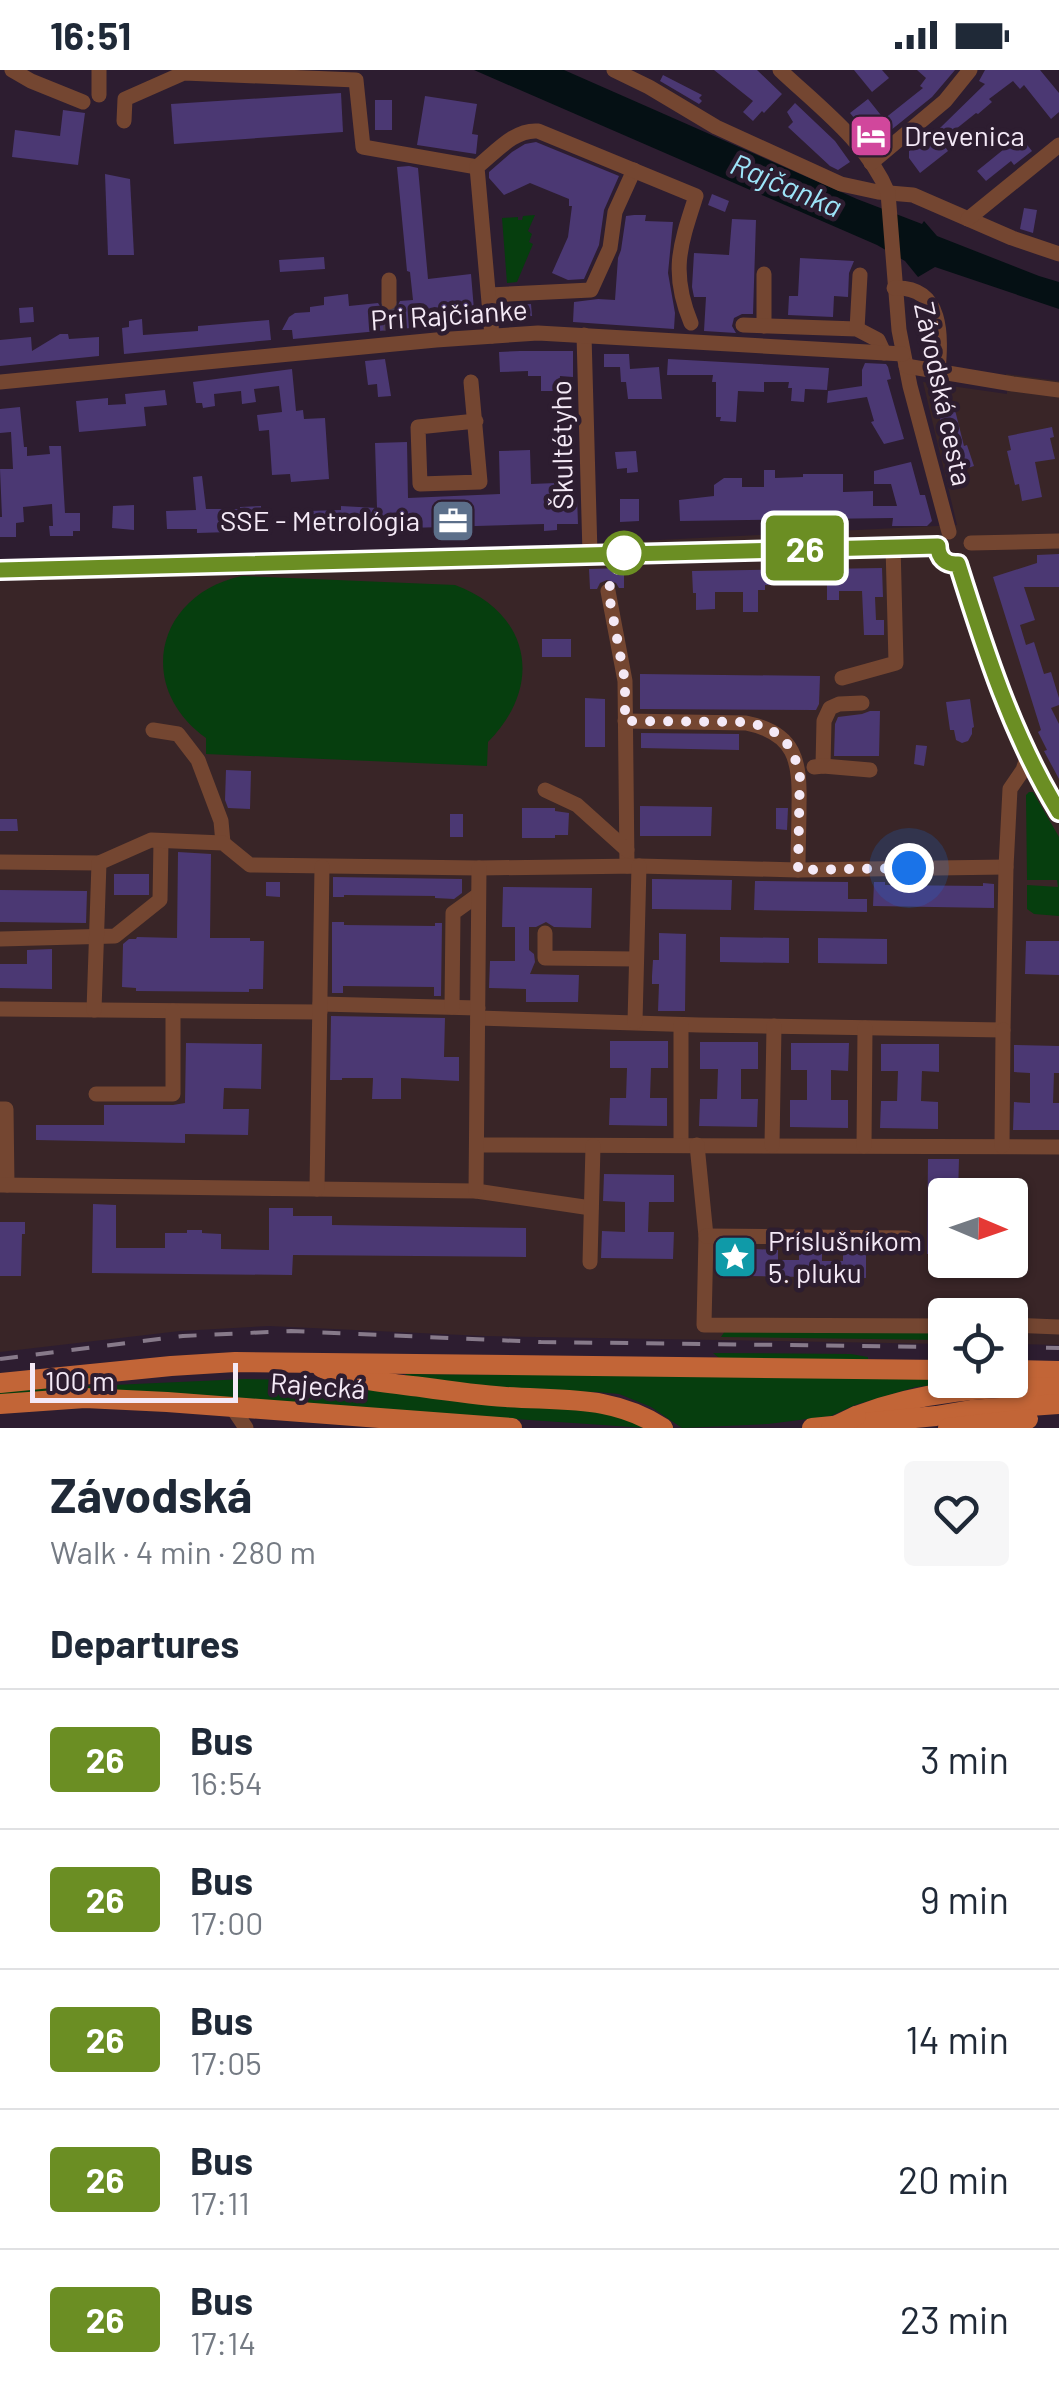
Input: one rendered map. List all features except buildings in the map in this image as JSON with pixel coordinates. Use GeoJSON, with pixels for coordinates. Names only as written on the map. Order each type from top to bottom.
{"type":"FeatureCollection","features":[{"type":"Feature","properties":{"kind":"main road","name":"Rajecká"},"geometry":{"type":"LineString","coordinates":[[0,1383],[235,1362],[709,1362],[928,1369]]}},
{"type":"Feature","properties":{"kind":"main road"},"geometry":{"type":"LineString","coordinates":[[306,1362],[348,1378],[499,1397],[606,1403],[640,1414],[663,1428]]}},
{"type":"Feature","properties":{"kind":"main road"},"geometry":{"type":"LineString","coordinates":[[1028,1371],[1059,1371]]}},
{"type":"Feature","properties":{"kind":"main road"},"geometry":{"type":"LineString","coordinates":[[1028,1373],[1059,1379]]}},
{"type":"Feature","properties":{"kind":"main road"},"geometry":{"type":"LineString","coordinates":[[831,1428],[900,1401],[939,1393],[1059,1387]]}},
{"type":"Feature","properties":{"kind":"main road","name":"Rajecká"},"geometry":{"type":"LineString","coordinates":[[0,1404],[85,1398],[232,1407],[301,1420],[352,1416],[512,1428]]}},
{"type":"Feature","properties":{"kind":"main road"},"geometry":{"type":"LineString","coordinates":[[942,1422],[971,1410],[1059,1404]]}},
{"type":"Feature","properties":{"kind":"main road"},"geometry":{"type":"LineString","coordinates":[[812,1428],[1059,1418]]}},
{"type":"Feature","properties":{"kind":"street"},"geometry":{"type":"LineString","coordinates":[[12,70],[83,102]]}},
{"type":"Feature","properties":{"kind":"street"},"geometry":{"type":"LineString","coordinates":[[99,70],[99,95]]}},
{"type":"Feature","properties":{"kind":"street"},"geometry":{"type":"LineString","coordinates":[[614,70],[716,127],[842,184],[888,197],[913,195],[1059,254]]}},
{"type":"Feature","properties":{"kind":"street"},"geometry":{"type":"LineString","coordinates":[[780,70],[871,163],[888,197]]}},
{"type":"Feature","properties":{"kind":"street"},"geometry":{"type":"LineString","coordinates":[[871,163],[946,102],[970,70]]}},
{"type":"Feature","properties":{"kind":"street"},"geometry":{"type":"LineString","coordinates":[[124,121],[125,99],[151,78],[194,72],[356,80],[363,147],[477,167],[520,132],[538,130],[696,196],[683,236],[678,270],[682,300],[691,323]]}},
{"type":"Feature","properties":{"kind":"street"},"geometry":{"type":"LineString","coordinates":[[968,219],[1055,154]]}},
{"type":"Feature","properties":{"kind":"street"},"geometry":{"type":"LineString","coordinates":[[477,167],[492,336]]}},
{"type":"Feature","properties":{"kind":"street"},"geometry":{"type":"LineString","coordinates":[[489,295],[591,290],[610,248],[614,212],[634,170]]}},
{"type":"Feature","properties":{"kind":"street","name":"Závodská cesta"},"geometry":{"type":"LineString","coordinates":[[888,197],[894,288],[905,360],[944,539]]}},
{"type":"Feature","properties":{"kind":"street"},"geometry":{"type":"LineString","coordinates":[[764,274],[764,326]]}},
{"type":"Feature","properties":{"kind":"street"},"geometry":{"type":"LineString","coordinates":[[856,330],[860,275]]}},
{"type":"Feature","properties":{"kind":"street"},"geometry":{"type":"LineString","coordinates":[[389,280],[389,302]]}},
{"type":"Feature","properties":{"kind":"street"},"geometry":{"type":"LineString","coordinates":[[894,288],[916,292],[931,304],[938,318],[938,372]]}},
{"type":"Feature","properties":{"kind":"street"},"geometry":{"type":"LineString","coordinates":[[743,325],[856,330],[878,340],[884,353]]}},
{"type":"Feature","properties":{"kind":"street","name":"Pri Rajčianke"},"geometry":{"type":"LineString","coordinates":[[0,382],[392,337],[584,335],[884,353],[938,372],[1059,390]]}},
{"type":"Feature","properties":{"kind":"street","name":"Škultétyho"},"geometry":{"type":"LineString","coordinates":[[584,335],[590,554]]}},
{"type":"Feature","properties":{"kind":"street"},"geometry":{"type":"LineString","coordinates":[[471,382],[476,422],[480,482],[420,484],[418,428],[476,422]]}},
{"type":"Feature","properties":{"kind":"street"},"geometry":{"type":"LineString","coordinates":[[0,570],[893,546],[944,539],[962,532],[971,543],[970,557],[958,564],[948,564],[943,560],[944,539]]}},
{"type":"Feature","properties":{"kind":"street"},"geometry":{"type":"LineString","coordinates":[[971,543],[1059,541]]}},
{"type":"Feature","properties":{"kind":"street"},"geometry":{"type":"LineString","coordinates":[[842,678],[896,663],[893,546]]}},
{"type":"Feature","properties":{"kind":"street"},"geometry":{"type":"LineString","coordinates":[[958,564],[986,652],[1028,755],[1059,812]]}},
{"type":"Feature","properties":{"kind":"street"},"geometry":{"type":"LineString","coordinates":[[608,590],[625,681],[635,1022]]}},
{"type":"Feature","properties":{"kind":"street"},"geometry":{"type":"LineString","coordinates":[[822,766],[824,721],[830,708],[862,703]]}},
{"type":"Feature","properties":{"kind":"street"},"geometry":{"type":"LineString","coordinates":[[625,721],[746,722],[778,734],[789,746],[800,770],[798,870]]}},
{"type":"Feature","properties":{"kind":"street"},"geometry":{"type":"LineString","coordinates":[[153,730],[178,734],[198,760],[221,821],[223,843]]}},
{"type":"Feature","properties":{"kind":"street"},"geometry":{"type":"LineString","coordinates":[[1002,1146],[1010,789],[1024,770],[1028,755]]}},
{"type":"Feature","properties":{"kind":"street"},"geometry":{"type":"LineString","coordinates":[[800,770],[822,766],[870,770]]}},
{"type":"Feature","properties":{"kind":"street"},"geometry":{"type":"LineString","coordinates":[[546,790],[577,805],[631,861]]}},
{"type":"Feature","properties":{"kind":"street"},"geometry":{"type":"LineString","coordinates":[[0,862],[99,863],[151,840],[223,843],[250,865],[478,868],[631,861],[798,870],[1006,867]]}},
{"type":"Feature","properties":{"kind":"street"},"geometry":{"type":"LineString","coordinates":[[0,938],[115,936],[160,900],[161,841]]}},
{"type":"Feature","properties":{"kind":"street"},"geometry":{"type":"LineString","coordinates":[[94,1010],[99,863]]}},
{"type":"Feature","properties":{"kind":"street"},"geometry":{"type":"LineString","coordinates":[[317,1189],[322,867]]}},
{"type":"Feature","properties":{"kind":"street"},"geometry":{"type":"LineString","coordinates":[[476,1191],[478,868]]}},
{"type":"Feature","properties":{"kind":"street"},"geometry":{"type":"LineString","coordinates":[[452,1007],[453,913],[478,895]]}},
{"type":"Feature","properties":{"kind":"street"},"geometry":{"type":"LineString","coordinates":[[545,932],[545,958],[636,959]]}},
{"type":"Feature","properties":{"kind":"street"},"geometry":{"type":"LineString","coordinates":[[0,1009],[452,1007],[478,1013],[681,1024],[1003,1030]]}},
{"type":"Feature","properties":{"kind":"street"},"geometry":{"type":"LineString","coordinates":[[96,1094],[172,1094],[173,1011]]}},
{"type":"Feature","properties":{"kind":"street"},"geometry":{"type":"LineString","coordinates":[[681,1024],[689,1145],[706,1236],[704,1325],[928,1326]]}},
{"type":"Feature","properties":{"kind":"street"},"geometry":{"type":"LineString","coordinates":[[772,1146],[774,1026]]}},
{"type":"Feature","properties":{"kind":"street"},"geometry":{"type":"LineString","coordinates":[[864,1028],[864,1146]]}},
{"type":"Feature","properties":{"kind":"street"},"geometry":{"type":"LineString","coordinates":[[0,1109],[6,1109],[4,1185],[476,1191],[591,1208]]}},
{"type":"Feature","properties":{"kind":"street"},"geometry":{"type":"LineString","coordinates":[[477,1145],[1059,1147]]}},
{"type":"Feature","properties":{"kind":"street"},"geometry":{"type":"LineString","coordinates":[[590,1262],[593,1146]]}},
{"type":"Feature","properties":{"kind":"street"},"geometry":{"type":"LineString","coordinates":[[706,1236],[906,1238]]}},
{"type":"Feature","properties":{"kind":"street"},"geometry":{"type":"LineString","coordinates":[[1028,1325],[1059,1326]]}},
{"type":"Feature","properties":{"kind":"street"},"geometry":{"type":"LineString","coordinates":[[232,1407],[246,1428]]}},
{"type":"Feature","properties":{"kind":"shaded area"},"geometry":{"type":"Polygon","coordinates":[[[1006,374],[1059,381],[1059,1345],[1028,1344],[1028,1298],[928,1298],[928,1344],[484,1336],[269,1326],[180,1331],[0,1352],[0,573],[957,525],[923,382],[1007,394],[1006,374]]]}},
{"type":"Feature","properties":{"kind":"green space"},"geometry":{"type":"Polygon","coordinates":[[[535,215],[528,231],[532,234],[529,242],[533,244],[517,282],[507,283],[502,218],[522,220],[523,216],[535,215]]]}},
{"type":"Feature","properties":{"kind":"green space"},"geometry":{"type":"Polygon","coordinates":[[[242,576],[455,585],[481,597],[514,632],[521,653],[522,675],[506,720],[488,742],[487,766],[206,754],[206,738],[183,717],[169,693],[163,669],[165,644],[174,621],[190,602],[213,586],[242,576]]]}},
{"type":"Feature","properties":{"kind":"green space"},"geometry":{"type":"Polygon","coordinates":[[[1029,792],[1033,792],[1059,837],[1059,916],[1034,914],[1027,909],[1027,885],[1058,887],[1057,880],[1027,880],[1029,792]]]}},
{"type":"Feature","properties":{"kind":"green space"},"geometry":{"type":"Polygon","coordinates":[[[928,1328],[928,1340],[721,1337],[725,1331],[928,1328]]]}},
{"type":"Feature","properties":{"kind":"green space"},"geometry":{"type":"Polygon","coordinates":[[[713,1353],[851,1354],[868,1360],[719,1358],[713,1353]]]}},
{"type":"Feature","properties":{"kind":"green space"},"geometry":{"type":"Polygon","coordinates":[[[405,1376],[928,1378],[928,1386],[855,1405],[831,1416],[682,1428],[651,1407],[619,1394],[502,1390],[405,1376]]]}},
{"type":"Feature","properties":{"kind":"green space"},"geometry":{"type":"Polygon","coordinates":[[[310,1379],[612,1413],[646,1428],[308,1405],[310,1379]]]}},
{"type":"Feature","properties":{"kind":"green space"},"geometry":{"type":"Polygon","coordinates":[[[303,1380],[302,1404],[0,1396],[0,1392],[25,1389],[303,1380]]]}},
{"type":"Feature","properties":{"kind":"water","name":"Rajčanka"},"geometry":{"type":"Polygon","coordinates":[[[474,70],[564,70],[857,199],[922,224],[924,221],[937,236],[1059,282],[1059,309],[935,267],[918,277],[905,261],[877,245],[474,70]]]}},
{"type":"Feature","properties":{"kind":"tunnel"},"geometry":{"type":"LineString","coordinates":[[389,302],[391,330]]}},
{"type":"Feature","properties":{"kind":"railway"},"geometry":{"type":"LineString","coordinates":[[0,1359],[183,1336],[291,1331],[541,1342],[928,1347]]}},
{"type":"Feature","properties":{"kind":"railway"},"geometry":{"type":"LineString","coordinates":[[1028,1347],[1059,1348]]}},
{"type":"Feature","properties":{"kind":"bus line","name":"26"},"geometry":{"type":"LineString","coordinates":[[0,570],[938,546],[943,560],[958,564],[1004,701],[1059,812]]}},
{"type":"Feature","properties":{"kind":"place","name":"Drevenica"},"geometry":{"type":"Point","coordinates":[871,136]}},
{"type":"Feature","properties":{"kind":"place","name":"SSE - Metrológia"},"geometry":{"type":"Point","coordinates":[453,521]}},
{"type":"Feature","properties":{"kind":"place","name":"Príslušníkom 5. pluku"},"geometry":{"type":"Point","coordinates":[735,1257]}},
{"type":"Feature","properties":{"kind":"route"},"geometry":{"type":"LineString","coordinates":[[624,553],[608,590],[625,681],[625,721],[746,722],[778,734],[789,746],[800,770],[798,870],[909,868]]}}]}
